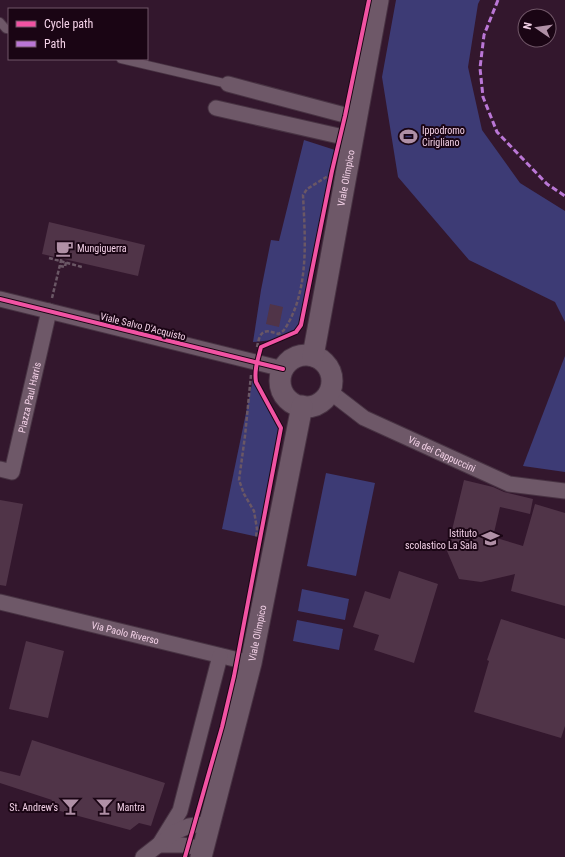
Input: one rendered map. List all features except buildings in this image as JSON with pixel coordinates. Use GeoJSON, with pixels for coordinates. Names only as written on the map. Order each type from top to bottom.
{"type":"FeatureCollection","features":[{"type":"Feature","properties":{"kind":"main road","name":"Viale Olimpico"},"geometry":{"type":"LineString","coordinates":[[313,356],[378,0]]}},
{"type":"Feature","properties":{"kind":"main road"},"geometry":{"type":"LineString","coordinates":[[304,355],[313,356],[321,360],[327,366],[331,374],[332,382],[330,391],[325,398],[310,406],[294,404],[283,393],[281,377],[283,369],[288,362],[296,357],[304,355]]}},
{"type":"Feature","properties":{"kind":"main road","name":"Viale Olimpico"},"geometry":{"type":"LineString","coordinates":[[203,853],[251,663],[302,406]]}},
{"type":"Feature","properties":{"kind":"street"},"geometry":{"type":"LineString","coordinates":[[228,84],[356,118]]}},
{"type":"Feature","properties":{"kind":"street"},"geometry":{"type":"LineString","coordinates":[[216,108],[352,139]]}},
{"type":"Feature","properties":{"kind":"street","name":"Viale Salvo D'Acquisto"},"geometry":{"type":"LineString","coordinates":[[0,299],[283,369]]}},
{"type":"Feature","properties":{"kind":"street","name":"Piazza Paul Harris"},"geometry":{"type":"LineString","coordinates":[[0,469],[12,472],[49,311]]}},
{"type":"Feature","properties":{"kind":"street","name":"Via dei Cappuccini"},"geometry":{"type":"LineString","coordinates":[[330,391],[364,418],[509,484],[565,491]]}},
{"type":"Feature","properties":{"kind":"street","name":"Via Paolo Riverso"},"geometry":{"type":"LineString","coordinates":[[0,602],[251,663]]}},
{"type":"Feature","properties":{"kind":"street"},"geometry":{"type":"LineString","coordinates":[[162,851],[180,811],[220,656]]}},
{"type":"Feature","properties":{"kind":"street"},"geometry":{"type":"LineString","coordinates":[[162,851],[175,832],[189,826],[211,823]]}},
{"type":"Feature","properties":{"kind":"street"},"geometry":{"type":"LineString","coordinates":[[143,857],[183,845],[203,853]]}},
{"type":"Feature","properties":{"kind":"street"},"geometry":{"type":"LineString","coordinates":[[162,851],[176,857]]}},
{"type":"Feature","properties":{"kind":"lane"},"geometry":{"type":"LineString","coordinates":[[0,22],[6,29],[8,29]]}},
{"type":"Feature","properties":{"kind":"lane"},"geometry":{"type":"LineString","coordinates":[[125,60],[228,84]]}},
{"type":"Feature","properties":{"kind":"path"},"geometry":{"type":"LineString","coordinates":[[255,378],[255,362],[259,336],[268,331],[278,334],[284,331],[299,296],[303,271],[303,195],[307,189],[330,176],[332,171]]}},
{"type":"Feature","properties":{"kind":"path"},"geometry":{"type":"LineString","coordinates":[[49,311],[64,248]]}},
{"type":"Feature","properties":{"kind":"path"},"geometry":{"type":"LineString","coordinates":[[49,258],[82,267]]}},
{"type":"Feature","properties":{"kind":"path"},"geometry":{"type":"LineString","coordinates":[[60,266],[65,267],[66,262]]}},
{"type":"Feature","properties":{"kind":"path"},"geometry":{"type":"LineString","coordinates":[[255,540],[257,529],[254,511],[244,494],[239,480],[246,436],[251,375],[260,347]]}},
{"type":"Feature","properties":{"kind":"path"},"geometry":{"type":"LineString","coordinates":[[260,542],[262,534]]}},
{"type":"Feature","properties":{"kind":"shaded area"},"geometry":{"type":"Polygon","coordinates":[[[396,0],[480,0],[478,4],[468,67],[482,130],[520,183],[565,211],[565,322],[555,302],[469,260],[398,177],[382,77],[396,0]]]}},
{"type":"Feature","properties":{"kind":"shaded area"},"geometry":{"type":"Polygon","coordinates":[[[304,140],[335,150],[312,269],[299,325],[291,334],[273,340],[253,342],[271,240],[279,241],[304,140]]]}},
{"type":"Feature","properties":{"kind":"shaded area"},"geometry":{"type":"Polygon","coordinates":[[[565,356],[565,472],[523,466],[565,356]]]}},
{"type":"Feature","properties":{"kind":"shaded area"},"geometry":{"type":"Polygon","coordinates":[[[253,379],[279,428],[258,537],[222,529],[253,379]]]}},
{"type":"Feature","properties":{"kind":"shaded area"},"geometry":{"type":"Polygon","coordinates":[[[326,473],[375,483],[356,576],[307,566],[326,473]]]}},
{"type":"Feature","properties":{"kind":"shaded area"},"geometry":{"type":"Polygon","coordinates":[[[302,589],[349,599],[345,620],[298,611],[302,589]]]}},
{"type":"Feature","properties":{"kind":"shaded area"},"geometry":{"type":"Polygon","coordinates":[[[297,620],[343,629],[339,650],[293,641],[297,620]]]}},
{"type":"Feature","properties":{"kind":"marked path"},"geometry":{"type":"LineString","coordinates":[[498,0],[484,35],[480,68],[483,97],[497,132],[547,184],[565,196]]}},
{"type":"Feature","properties":{"kind":"cycle path"},"geometry":{"type":"LineString","coordinates":[[185,857],[222,727],[234,676],[281,428],[256,382],[257,364],[261,347],[296,332],[301,325],[369,0]]}},
{"type":"Feature","properties":{"kind":"cycle path"},"geometry":{"type":"LineString","coordinates":[[0,299],[283,369]]}},
{"type":"Feature","properties":{"kind":"place","name":"Ippodromo Cirigliano"},"geometry":{"type":"Point","coordinates":[409,136]}},
{"type":"Feature","properties":{"kind":"place","name":"Mungiguerra"},"geometry":{"type":"Point","coordinates":[64,248]}},
{"type":"Feature","properties":{"kind":"place","name":"Istituto scolastico La Sala"},"geometry":{"type":"Point","coordinates":[490,539]}},
{"type":"Feature","properties":{"kind":"place","name":"St. Andrew's"},"geometry":{"type":"Point","coordinates":[71,807]}},
{"type":"Feature","properties":{"kind":"place","name":"Mantra"},"geometry":{"type":"Point","coordinates":[104,807]}}]}
